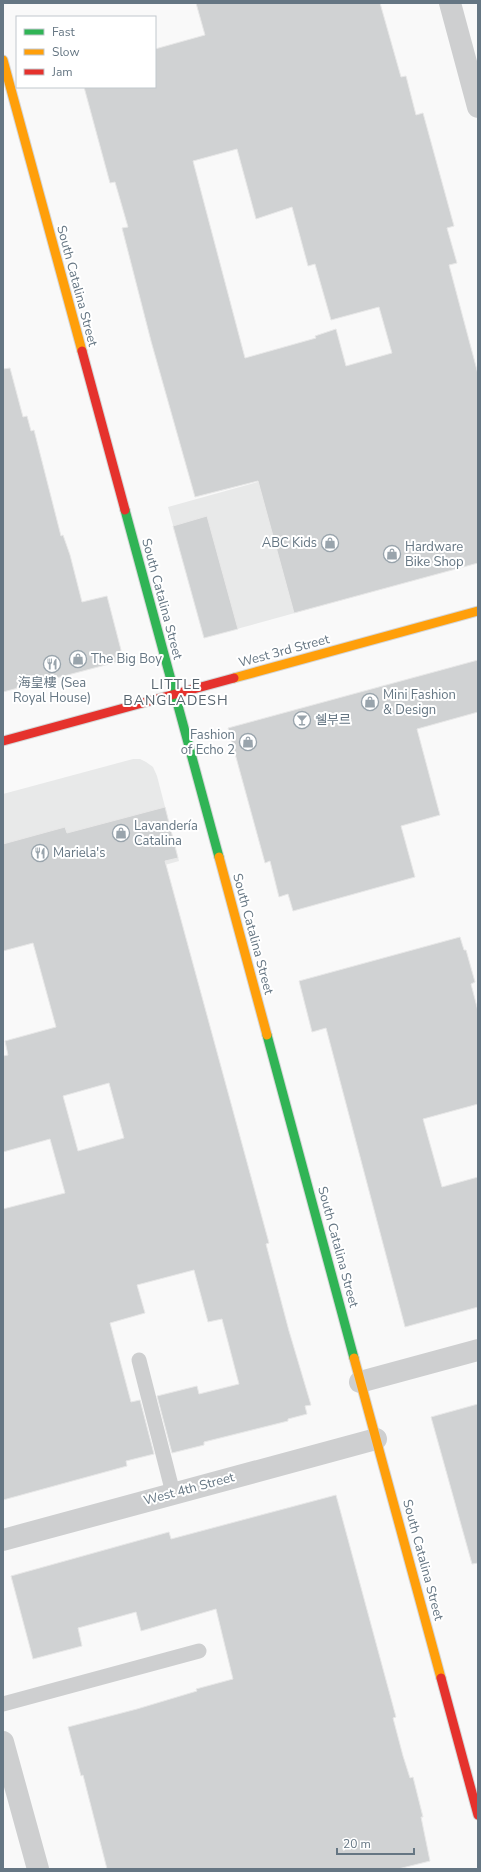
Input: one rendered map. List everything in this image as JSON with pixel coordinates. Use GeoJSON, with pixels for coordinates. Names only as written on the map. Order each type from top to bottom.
{"type":"FeatureCollection","features":[{"type":"Feature","properties":{"kind":"street"},"geometry":{"type":"LineString","coordinates":[[450,3],[478,107]]}},
{"type":"Feature","properties":{"kind":"street","name":"South Catalina Street"},"geometry":{"type":"LineString","coordinates":[[3,60],[478,1815]]}},
{"type":"Feature","properties":{"kind":"street","name":"West 3rd Street"},"geometry":{"type":"LineString","coordinates":[[3,741],[478,611]]}},
{"type":"Feature","properties":{"kind":"street"},"geometry":{"type":"LineString","coordinates":[[360,1382],[478,1350]]}},
{"type":"Feature","properties":{"kind":"street","name":"West 4th Street"},"geometry":{"type":"LineString","coordinates":[[3,1540],[376,1439]]}},
{"type":"Feature","properties":{"kind":"street"},"geometry":{"type":"LineString","coordinates":[[3,1742],[38,1869]]}},
{"type":"Feature","properties":{"kind":"lane"},"geometry":{"type":"LineString","coordinates":[[139,1360],[173,1493]]}},
{"type":"Feature","properties":{"kind":"lane"},"geometry":{"type":"LineString","coordinates":[[3,1704],[199,1651]]}},
{"type":"Feature","properties":{"kind":"shaded area"},"geometry":{"type":"Polygon","coordinates":[[[344,458],[400,584],[204,638],[168,507],[344,458]]]}},
{"type":"Feature","properties":{"kind":"shaded area"},"geometry":{"type":"Polygon","coordinates":[[[133,759],[140,759],[153,767],[157,776],[179,861],[12,908],[3,881],[3,794],[133,759]]]}},
{"type":"Feature","properties":{"kind":"building"},"geometry":{"type":"Polygon","coordinates":[[[196,3],[380,3],[401,77],[406,76],[416,115],[423,113],[454,226],[447,228],[457,263],[449,265],[478,374],[478,563],[294,613],[258,481],[195,497],[151,341],[122,228],[128,227],[115,182],[110,183],[84,88],[156,88],[156,49],[205,35],[196,3]],[[237,149],[193,161],[245,358],[316,338],[315,336],[336,329],[346,366],[392,353],[379,307],[331,320],[315,264],[308,266],[292,207],[256,219],[237,149]]]}},
{"type":"Feature","properties":{"kind":"building"},"geometry":{"type":"Polygon","coordinates":[[[10,368],[23,417],[27,416],[31,431],[34,430],[61,536],[63,535],[70,555],[82,602],[107,596],[121,650],[117,662],[3,692],[3,369],[10,368]]]}},
{"type":"Feature","properties":{"kind":"building"},"geometry":{"type":"Polygon","coordinates":[[[207,516],[238,629],[204,638],[173,526],[207,516]]]}},
{"type":"Feature","properties":{"kind":"building"},"geometry":{"type":"Polygon","coordinates":[[[478,660],[478,712],[417,729],[440,815],[401,826],[415,877],[293,911],[288,894],[279,897],[270,861],[265,863],[228,728],[478,660]]]}},
{"type":"Feature","properties":{"kind":"building"},"geometry":{"type":"Polygon","coordinates":[[[165,807],[178,858],[165,861],[269,1243],[266,1244],[289,1331],[311,1405],[305,1406],[307,1414],[288,1419],[288,1421],[204,1442],[204,1445],[172,1453],[157,1396],[197,1386],[199,1394],[239,1384],[222,1319],[208,1322],[194,1270],[137,1285],[145,1313],[110,1323],[131,1402],[140,1400],[154,1454],[126,1461],[127,1466],[3,1500],[3,1209],[65,1193],[50,1139],[3,1152],[3,1056],[8,1055],[5,1041],[56,1027],[33,943],[3,951],[3,844],[65,827],[67,833],[165,807]],[[109,1083],[63,1096],[78,1151],[124,1138],[109,1083]]]}},
{"type":"Feature","properties":{"kind":"building"},"geometry":{"type":"Polygon","coordinates":[[[460,937],[464,950],[466,950],[475,982],[471,984],[478,1011],[478,1104],[423,1119],[442,1187],[478,1177],[478,1307],[405,1327],[326,1028],[312,1032],[299,981],[460,937]]]}},
{"type":"Feature","properties":{"kind":"building"},"geometry":{"type":"Polygon","coordinates":[[[478,1404],[478,1563],[472,1564],[431,1417],[478,1404]]]}},
{"type":"Feature","properties":{"kind":"building"},"geometry":{"type":"Polygon","coordinates":[[[336,1495],[396,1717],[393,1718],[403,1756],[410,1778],[413,1777],[423,1817],[421,1817],[430,1861],[398,1869],[107,1869],[83,1775],[81,1776],[68,1727],[137,1709],[197,1691],[196,1689],[233,1679],[216,1609],[141,1631],[136,1612],[78,1628],[82,1646],[33,1659],[11,1576],[169,1532],[171,1539],[336,1495]]]}},
{"type":"Feature","properties":{"kind":"traffic: fast"},"geometry":{"type":"LineString","coordinates":[[125,510],[219,857]]}},
{"type":"Feature","properties":{"kind":"traffic: fast"},"geometry":{"type":"LineString","coordinates":[[267,1035],[354,1358]]}},
{"type":"Feature","properties":{"kind":"traffic: slow"},"geometry":{"type":"LineString","coordinates":[[3,60],[82,351]]}},
{"type":"Feature","properties":{"kind":"traffic: slow"},"geometry":{"type":"LineString","coordinates":[[234,678],[478,611]]}},
{"type":"Feature","properties":{"kind":"traffic: slow"},"geometry":{"type":"LineString","coordinates":[[219,857],[267,1035]]}},
{"type":"Feature","properties":{"kind":"traffic: slow"},"geometry":{"type":"LineString","coordinates":[[354,1358],[441,1678]]}},
{"type":"Feature","properties":{"kind":"traffic: jam"},"geometry":{"type":"LineString","coordinates":[[82,351],[125,510]]}},
{"type":"Feature","properties":{"kind":"traffic: jam"},"geometry":{"type":"LineString","coordinates":[[3,741],[234,678]]}},
{"type":"Feature","properties":{"kind":"traffic: jam"},"geometry":{"type":"LineString","coordinates":[[441,1678],[478,1815]]}},
{"type":"Feature","properties":{"kind":"place","name":"ABC Kids"},"geometry":{"type":"Point","coordinates":[330,543]}},
{"type":"Feature","properties":{"kind":"place","name":"Hardware Bike Shop"},"geometry":{"type":"Point","coordinates":[392,554]}},
{"type":"Feature","properties":{"kind":"place","name":"The Big Boy"},"geometry":{"type":"Point","coordinates":[78,659]}},
{"type":"Feature","properties":{"kind":"place","name":"海皇樓 (Sea Royal House)"},"geometry":{"type":"Point","coordinates":[52,664]}},
{"type":"Feature","properties":{"kind":"place","name":"Mini Fashion & Design"},"geometry":{"type":"Point","coordinates":[370,702]}},
{"type":"Feature","properties":{"kind":"place","name":"쉘부르"},"geometry":{"type":"Point","coordinates":[302,720]}},
{"type":"Feature","properties":{"kind":"place","name":"Fashion of Echo 2"},"geometry":{"type":"Point","coordinates":[248,742]}},
{"type":"Feature","properties":{"kind":"place","name":"Lavandería Catalina"},"geometry":{"type":"Point","coordinates":[121,833]}},
{"type":"Feature","properties":{"kind":"place","name":"Mariela's"},"geometry":{"type":"Point","coordinates":[40,853]}},
{"type":"Feature","properties":{"kind":"district","name":"LITTLE BANGLADESH"},"geometry":{"type":"Point","coordinates":[176,692]}}]}
